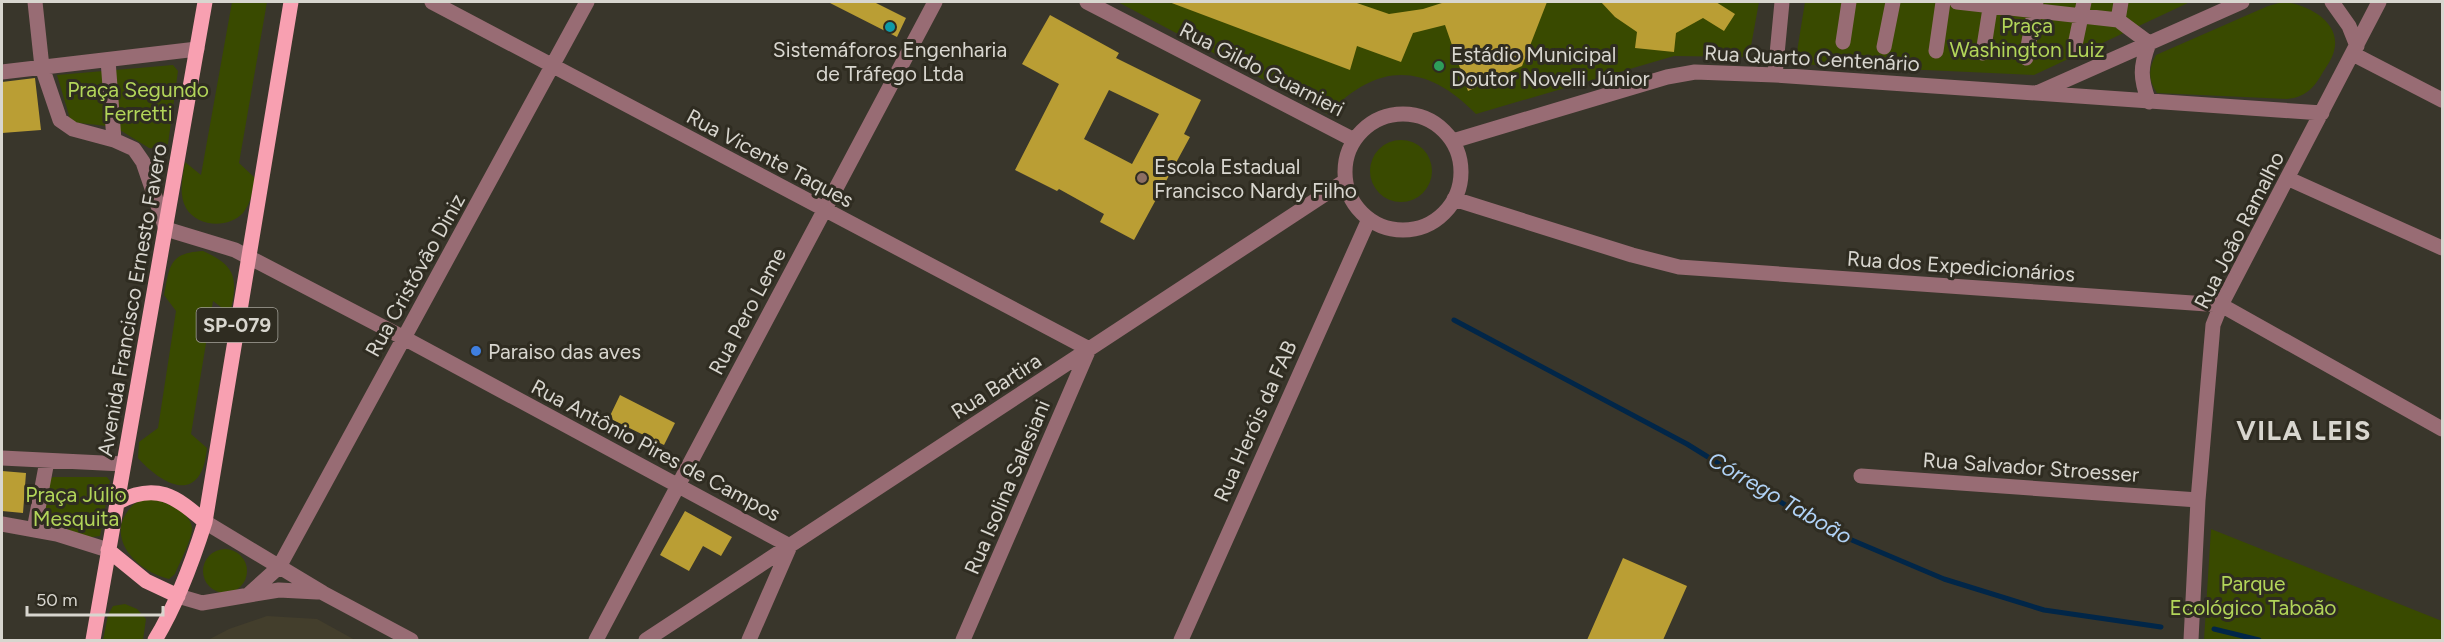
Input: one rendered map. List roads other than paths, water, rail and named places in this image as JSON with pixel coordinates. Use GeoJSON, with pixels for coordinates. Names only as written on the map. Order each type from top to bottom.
{"type":"FeatureCollection","features":[{"type":"Feature","properties":{"kind":"main road","name":"Avenida Francisco Ernesto Favero"},"geometry":{"type":"LineString","coordinates":[[93,640],[206,2]]}},
{"type":"Feature","properties":{"kind":"main road","name":"SP-079"},"geometry":{"type":"LineString","coordinates":[[155,640],[178,596],[205,522],[291,2]]}},
{"type":"Feature","properties":{"kind":"main road"},"geometry":{"type":"LineString","coordinates":[[118,502],[138,493],[161,493],[175,498],[205,522]]}},
{"type":"Feature","properties":{"kind":"main road"},"geometry":{"type":"LineString","coordinates":[[108,550],[146,581],[178,596]]}},
{"type":"Feature","properties":{"kind":"street"},"geometry":{"type":"LineString","coordinates":[[34,2],[42,68],[60,120],[73,129],[114,140],[134,149],[143,162],[166,229]]}},
{"type":"Feature","properties":{"kind":"street","name":"Rua Vicente Taques"},"geometry":{"type":"LineString","coordinates":[[432,2],[1089,349]]}},
{"type":"Feature","properties":{"kind":"street","name":"Rua Cristóvão Diniz"},"geometry":{"type":"LineString","coordinates":[[248,595],[279,567],[587,2]]}},
{"type":"Feature","properties":{"kind":"street","name":"Rua Pero Leme"},"geometry":{"type":"LineString","coordinates":[[596,640],[935,2]]}},
{"type":"Feature","properties":{"kind":"street","name":"Rua Gildo Guarnieri"},"geometry":{"type":"LineString","coordinates":[[1087,2],[1353,140]]}},
{"type":"Feature","properties":{"kind":"street"},"geometry":{"type":"LineString","coordinates":[[1775,75],[1782,2]]}},
{"type":"Feature","properties":{"kind":"street"},"geometry":{"type":"LineString","coordinates":[[1843,42],[1849,2]]}},
{"type":"Feature","properties":{"kind":"street"},"geometry":{"type":"LineString","coordinates":[[1884,47],[1893,2]]}},
{"type":"Feature","properties":{"kind":"street"},"geometry":{"type":"LineString","coordinates":[[1936,51],[1943,2]]}},
{"type":"Feature","properties":{"kind":"street"},"geometry":{"type":"LineString","coordinates":[[1957,2],[2082,8],[2118,20],[2149,43]]}},
{"type":"Feature","properties":{"kind":"street"},"geometry":{"type":"LineString","coordinates":[[2118,20],[2121,2]]}},
{"type":"Feature","properties":{"kind":"street"},"geometry":{"type":"LineString","coordinates":[[2198,21],[2211,2]]}},
{"type":"Feature","properties":{"kind":"street"},"geometry":{"type":"LineString","coordinates":[[2036,94],[2242,2]]}},
{"type":"Feature","properties":{"kind":"street"},"geometry":{"type":"LineString","coordinates":[[2332,2],[2349,26],[2355,50],[2442,100]]}},
{"type":"Feature","properties":{"kind":"street","name":"Rua João Ramalho"},"geometry":{"type":"LineString","coordinates":[[2191,640],[2198,500],[2213,325],[2379,2]]}},
{"type":"Feature","properties":{"kind":"street"},"geometry":{"type":"LineString","coordinates":[[1983,53],[1991,3]]}},
{"type":"Feature","properties":{"kind":"street"},"geometry":{"type":"LineString","coordinates":[[2026,58],[2036,6]]}},
{"type":"Feature","properties":{"kind":"street"},"geometry":{"type":"LineString","coordinates":[[2075,45],[2082,8]]}},
{"type":"Feature","properties":{"kind":"street"},"geometry":{"type":"LineString","coordinates":[[2149,43],[2142,63],[2142,81],[2149,102]]}},
{"type":"Feature","properties":{"kind":"street"},"geometry":{"type":"LineString","coordinates":[[2,72],[197,49]]}},
{"type":"Feature","properties":{"kind":"street"},"geometry":{"type":"LineString","coordinates":[[108,60],[114,140]]}},
{"type":"Feature","properties":{"kind":"street","name":"Rua Quarto Centenário"},"geometry":{"type":"LineString","coordinates":[[1453,141],[1667,77],[1695,72],[1775,75],[2322,113]]}},
{"type":"Feature","properties":{"kind":"street"},"geometry":{"type":"LineString","coordinates":[[1395,114],[1412,114],[1428,119],[1442,128],[1453,141],[1459,155],[1460,185],[1454,199],[1436,220],[1423,227],[1395,230],[1368,219],[1353,202],[1345,181],[1347,153],[1353,140],[1365,127],[1379,118],[1395,114]]}},
{"type":"Feature","properties":{"kind":"street"},"geometry":{"type":"LineString","coordinates":[[2289,179],[2442,248]]}},
{"type":"Feature","properties":{"kind":"street","name":"Rua Bartira"},"geometry":{"type":"LineString","coordinates":[[646,640],[1345,181]]}},
{"type":"Feature","properties":{"kind":"street","name":"Rua dos Expedicionários"},"geometry":{"type":"LineString","coordinates":[[1454,199],[1632,255],[1679,267],[2221,306],[2442,429]]}},
{"type":"Feature","properties":{"kind":"street","name":"Rua Heróis da FAB"},"geometry":{"type":"LineString","coordinates":[[1181,640],[1368,219]]}},
{"type":"Feature","properties":{"kind":"street","name":"Rua Antônio Pires de Campos"},"geometry":{"type":"LineString","coordinates":[[166,229],[235,250],[404,338],[790,546]]}},
{"type":"Feature","properties":{"kind":"street","name":"Rua Isolina Salesiani"},"geometry":{"type":"LineString","coordinates":[[963,640],[1089,349]]}},
{"type":"Feature","properties":{"kind":"street"},"geometry":{"type":"LineString","coordinates":[[2,458],[123,464]]}},
{"type":"Feature","properties":{"kind":"street"},"geometry":{"type":"LineString","coordinates":[[34,530],[47,461]]}},
{"type":"Feature","properties":{"kind":"street","name":"Rua Salvador Stroesser"},"geometry":{"type":"LineString","coordinates":[[1861,476],[2198,500]]}},
{"type":"Feature","properties":{"kind":"street"},"geometry":{"type":"LineString","coordinates":[[205,522],[322,593],[411,640]]}},
{"type":"Feature","properties":{"kind":"street"},"geometry":{"type":"LineString","coordinates":[[2,524],[57,534],[108,550]]}},
{"type":"Feature","properties":{"kind":"street"},"geometry":{"type":"LineString","coordinates":[[749,640],[790,546]]}},
{"type":"Feature","properties":{"kind":"street"},"geometry":{"type":"LineString","coordinates":[[178,596],[202,603],[279,590],[322,593]]}},
{"type":"Feature","properties":{"kind":"street","name":"Rua Bartira"},"geometry":{"type":"LineString","coordinates":[[637,640],[669,624]]}},
{"type":"Feature","properties":{"kind":"waterway","name":"Córrego Taboão"},"geometry":{"type":"LineString","coordinates":[[1454,320],[1687,444],[1821,527],[1944,579],[2044,610],[2161,627]]}},
{"type":"Feature","properties":{"kind":"waterway","name":"Córrego Taboão"},"geometry":{"type":"LineString","coordinates":[[2214,629],[2259,640]]}},
{"type":"Feature","properties":{"kind":"place","name":"Sistemáforos Engenharia de Tráfego Ltda"},"geometry":{"type":"Point","coordinates":[890,27]}},
{"type":"Feature","properties":{"kind":"place","name":"Estádio Municipal Doutor Novelli Júnior"},"geometry":{"type":"Point","coordinates":[1439,66]}},
{"type":"Feature","properties":{"kind":"place","name":"Escola Estadual Francisco Nardy Filho"},"geometry":{"type":"Point","coordinates":[1142,178]}},
{"type":"Feature","properties":{"kind":"place","name":"Paraiso das aves"},"geometry":{"type":"Point","coordinates":[476,351]}},
{"type":"Feature","properties":{"kind":"district","name":"VILA LEIS"},"geometry":{"type":"Point","coordinates":[2304,430]}},
{"type":"Feature","properties":{"kind":"park label","name":"Praça Washington Luiz"},"geometry":{"type":"Point","coordinates":[2027,37]}},
{"type":"Feature","properties":{"kind":"park label","name":"Praça Segundo Ferretti"},"geometry":{"type":"Point","coordinates":[138,101]}},
{"type":"Feature","properties":{"kind":"park label","name":"Praça Júlio Mesquita"},"geometry":{"type":"Point","coordinates":[76,506]}},
{"type":"Feature","properties":{"kind":"park label","name":"Parque Ecológico Taboão"},"geometry":{"type":"Point","coordinates":[2253,595]}}]}
